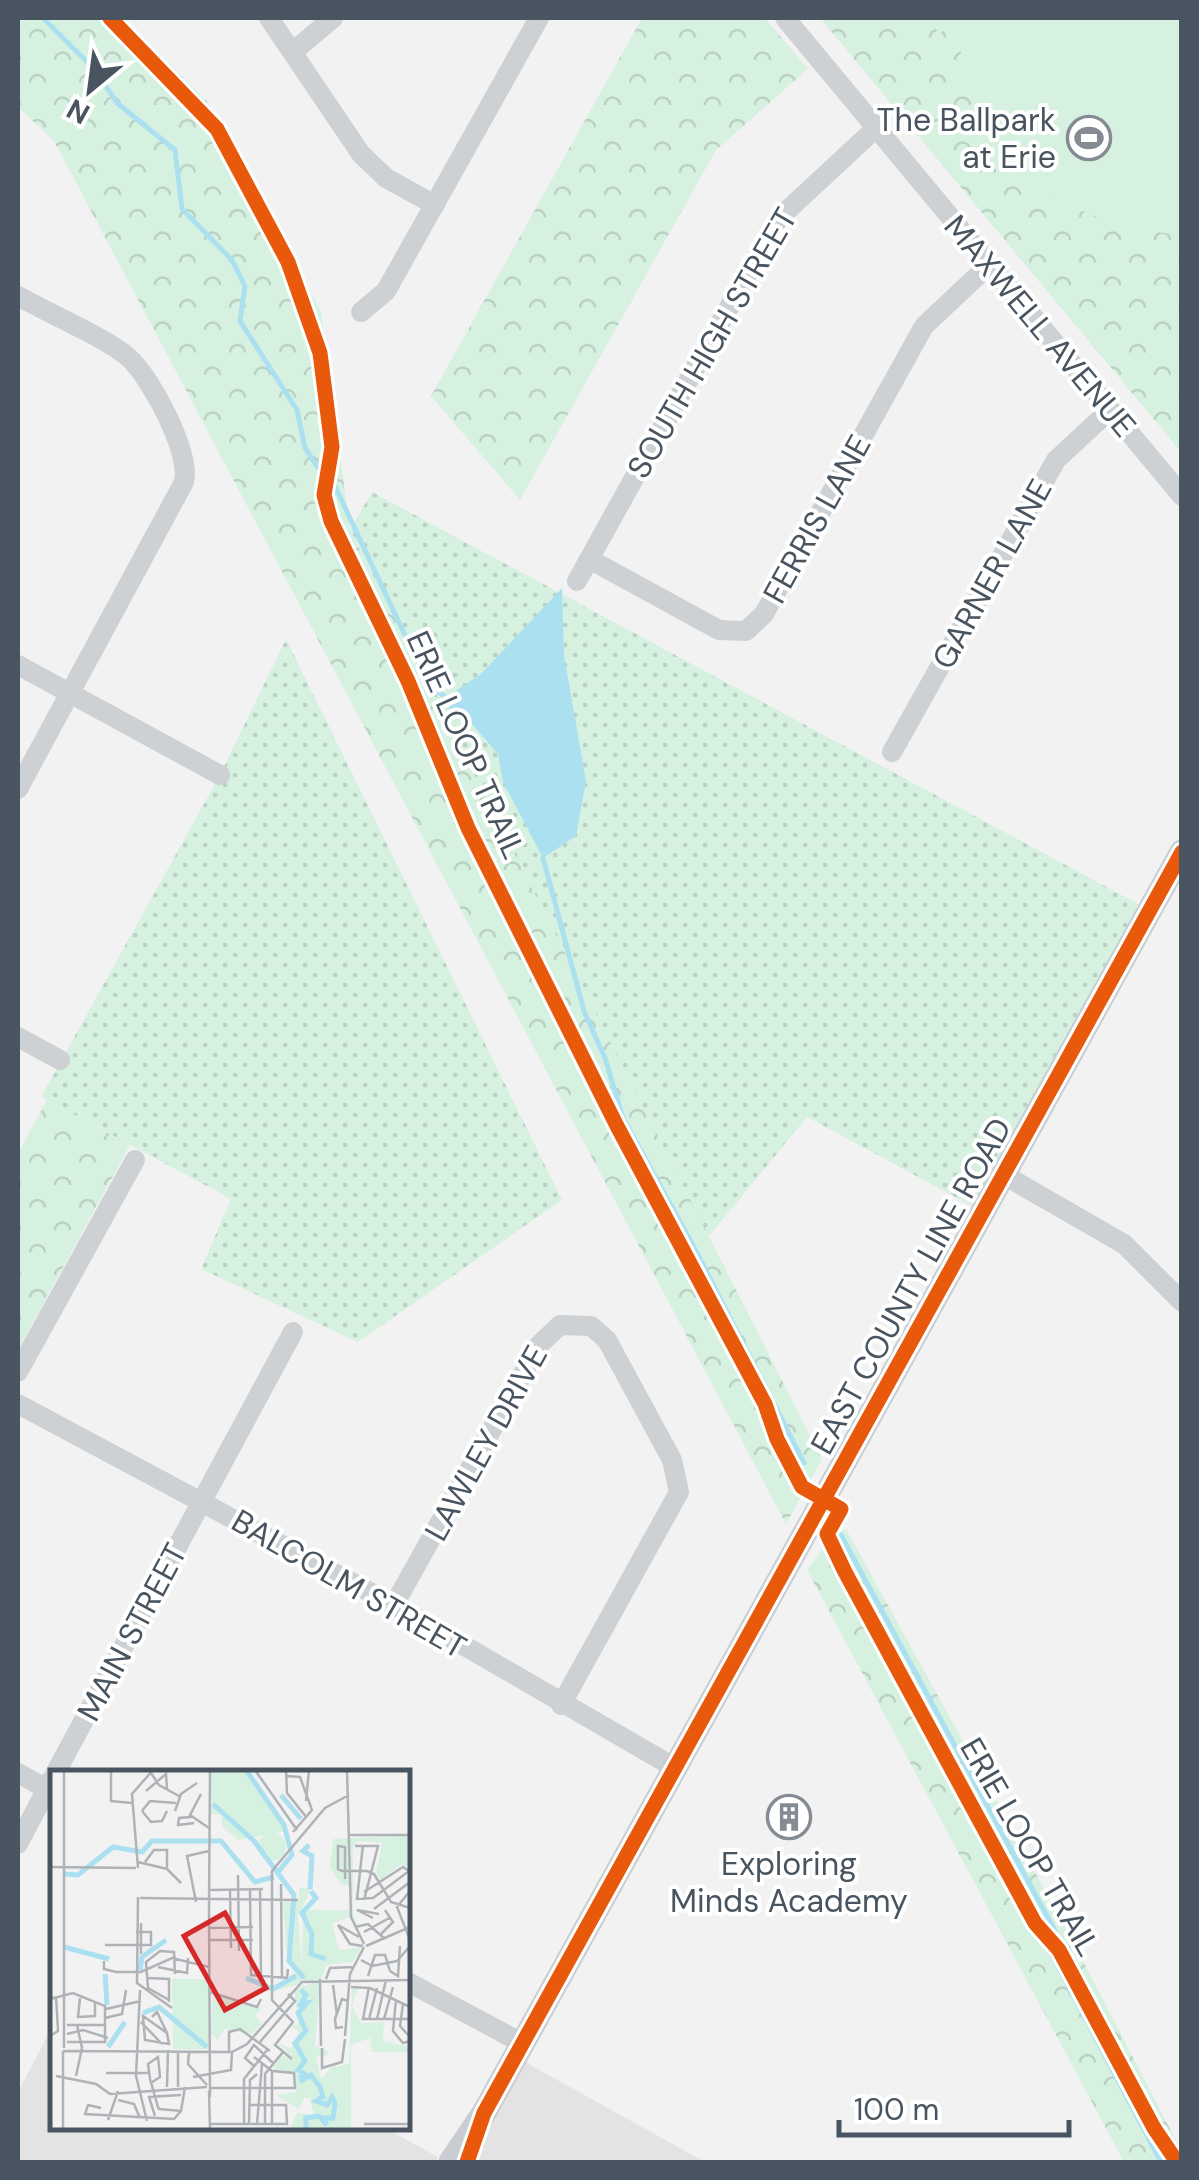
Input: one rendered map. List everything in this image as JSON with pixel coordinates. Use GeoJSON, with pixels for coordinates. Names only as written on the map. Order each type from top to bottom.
{"type":"FeatureCollection","features":[{"type":"Feature","properties":{"kind":"main road","name":"EAST COUNTY LINE ROAD"},"geometry":{"type":"LineString","coordinates":[[451,2162],[484,2112],[677,1769],[1182,852]]}},
{"type":"Feature","properties":{"kind":"main road","name":"EAST COUNTY LINE ROAD"},"geometry":{"type":"LineString","coordinates":[[467,2162],[484,2112]]}},
{"type":"Feature","properties":{"kind":"street"},"geometry":{"type":"LineString","coordinates":[[268,18],[295,50],[361,154],[386,178],[435,204]]}},
{"type":"Feature","properties":{"kind":"street"},"geometry":{"type":"LineString","coordinates":[[295,50],[332,18]]}},
{"type":"Feature","properties":{"kind":"street"},"geometry":{"type":"LineString","coordinates":[[360,312],[386,292],[539,18]]}},
{"type":"Feature","properties":{"kind":"street","name":"MAXWELL AVENUE"},"geometry":{"type":"LineString","coordinates":[[785,18],[1182,496]]}},
{"type":"Feature","properties":{"kind":"street","name":"SOUTH HIGH STREET"},"geometry":{"type":"LineString","coordinates":[[577,581],[778,219],[876,128]]}},
{"type":"Feature","properties":{"kind":"street","name":"FERRIS LANE"},"geometry":{"type":"LineString","coordinates":[[589,559],[719,630],[746,632],[764,614],[924,326],[988,265]]}},
{"type":"Feature","properties":{"kind":"street"},"geometry":{"type":"LineString","coordinates":[[18,296],[129,358],[185,455],[184,482],[18,788]]}},
{"type":"Feature","properties":{"kind":"street","name":"GARNER LANE"},"geometry":{"type":"LineString","coordinates":[[892,752],[1056,460],[1110,410]]}},
{"type":"Feature","properties":{"kind":"street"},"geometry":{"type":"LineString","coordinates":[[18,665],[220,775]]}},
{"type":"Feature","properties":{"kind":"street"},"geometry":{"type":"LineString","coordinates":[[18,1037],[60,1060]]}},
{"type":"Feature","properties":{"kind":"street"},"geometry":{"type":"LineString","coordinates":[[18,1372],[135,1160]]}},
{"type":"Feature","properties":{"kind":"street"},"geometry":{"type":"LineString","coordinates":[[1004,1175],[1124,1244],[1182,1302]]}},
{"type":"Feature","properties":{"kind":"street","name":"LAWLEY DRIVE"},"geometry":{"type":"LineString","coordinates":[[394,1606],[539,1344],[560,1326],[591,1326],[607,1340],[663,1444],[679,1478],[679,1492],[561,1704]]}},
{"type":"Feature","properties":{"kind":"street","name":"MAIN STREET"},"geometry":{"type":"LineString","coordinates":[[59,1770],[293,1332]]}},
{"type":"Feature","properties":{"kind":"street","name":"BALCOLM STREET"},"geometry":{"type":"LineString","coordinates":[[18,1404],[394,1606],[677,1769]]}},
{"type":"Feature","properties":{"kind":"street"},"geometry":{"type":"LineString","coordinates":[[18,1773],[50,1782]]}},
{"type":"Feature","properties":{"kind":"street","name":"MAIN STREET"},"geometry":{"type":"LineString","coordinates":[[18,1844],[50,1787]]}},
{"type":"Feature","properties":{"kind":"street"},"geometry":{"type":"LineString","coordinates":[[410,1983],[522,2044]]}},
{"type":"Feature","properties":{"kind":"shaded area"},"geometry":{"type":"Polygon","coordinates":[[[50,2031],[50,2130],[389,2130],[438,2157],[435,2162],[18,2162],[18,2092],[50,2031]]]}},
{"type":"Feature","properties":{"kind":"shaded area"},"geometry":{"type":"Polygon","coordinates":[[[525,2062],[705,2162],[471,2162],[525,2062]]]}},
{"type":"Feature","properties":{"kind":"green space"},"geometry":{"type":"Polygon","coordinates":[[[18,18],[123,18],[206,100],[321,312],[350,530],[822,1459],[786,1524],[54,141],[18,107],[18,18]]]}},
{"type":"Feature","properties":{"kind":"green space"},"geometry":{"type":"Polygon","coordinates":[[[642,18],[765,18],[808,69],[716,150],[520,500],[431,396],[642,18]]]}},
{"type":"Feature","properties":{"kind":"green space"},"geometry":{"type":"Polygon","coordinates":[[[820,18],[1181,18],[1181,452],[820,18]]]}},
{"type":"Feature","properties":{"kind":"green space","name":"The Ballpark at Erie"},"geometry":{"type":"Polygon","coordinates":[[[932,18],[1181,18],[1181,234],[1111,222],[1078,209],[1022,169],[979,113],[963,73],[959,26],[938,33],[932,18]]]}},
{"type":"Feature","properties":{"kind":"green space"},"geometry":{"type":"Polygon","coordinates":[[[372,492],[1142,906],[981,1211],[807,1117],[705,1241],[350,530],[372,492]]]}},
{"type":"Feature","properties":{"kind":"green space"},"geometry":{"type":"Polygon","coordinates":[[[286,639],[562,1200],[358,1342],[201,1269],[231,1199],[41,1097],[220,775],[286,639]]]}},
{"type":"Feature","properties":{"kind":"green space"},"geometry":{"type":"Polygon","coordinates":[[[47,1100],[130,1145],[18,1350],[18,1153],[47,1100]]]}},
{"type":"Feature","properties":{"kind":"green space"},"geometry":{"type":"Polygon","coordinates":[[[846,1529],[1067,1930],[1181,2150],[1181,2162],[1124,2162],[807,1570],[833,1535],[846,1529]]]}},
{"type":"Feature","properties":{"kind":"water"},"geometry":{"type":"Polygon","coordinates":[[[562,588],[564,655],[586,781],[576,836],[543,858],[503,782],[498,754],[472,724],[449,710],[451,694],[481,674],[562,588]]]}},
{"type":"Feature","properties":{"kind":"waterway"},"geometry":{"type":"LineString","coordinates":[[43,18],[96,71],[117,103],[175,150],[182,209],[232,260],[245,286],[240,321],[297,410],[305,448],[319,469]]}},
{"type":"Feature","properties":{"kind":"waterway"},"geometry":{"type":"LineString","coordinates":[[332,480],[411,648],[433,688],[451,701]]}},
{"type":"Feature","properties":{"kind":"waterway"},"geometry":{"type":"LineString","coordinates":[[543,858],[584,1011],[605,1058],[623,1118],[804,1463]]}},
{"type":"Feature","properties":{"kind":"waterway"},"geometry":{"type":"LineString","coordinates":[[841,1535],[1055,1931],[1054,1939]]}},
{"type":"Feature","properties":{"kind":"waterway"},"geometry":{"type":"LineString","coordinates":[[1050,1951],[1161,2162]]}},
{"type":"Feature","properties":{"kind":"cycle path","name":"ERIE LOOP TRAIL"},"geometry":{"type":"LineString","coordinates":[[110,18],[217,129],[288,262],[320,353],[332,447],[324,495],[331,521],[408,681],[468,828],[617,1126],[765,1404],[777,1439],[802,1487],[841,1509],[827,1534],[845,1572],[1035,1923],[1059,1950],[1154,2128],[1177,2162]]}},
{"type":"Feature","properties":{"kind":"cycle path"},"geometry":{"type":"LineString","coordinates":[[467,2162],[484,2113],[1182,852]]}},
{"type":"Feature","properties":{"kind":"place","name":"The Ballpark at Erie"},"geometry":{"type":"Point","coordinates":[1089,138]}},
{"type":"Feature","properties":{"kind":"place","name":"Exploring Minds Academy"},"geometry":{"type":"Point","coordinates":[789,1817]}}]}
